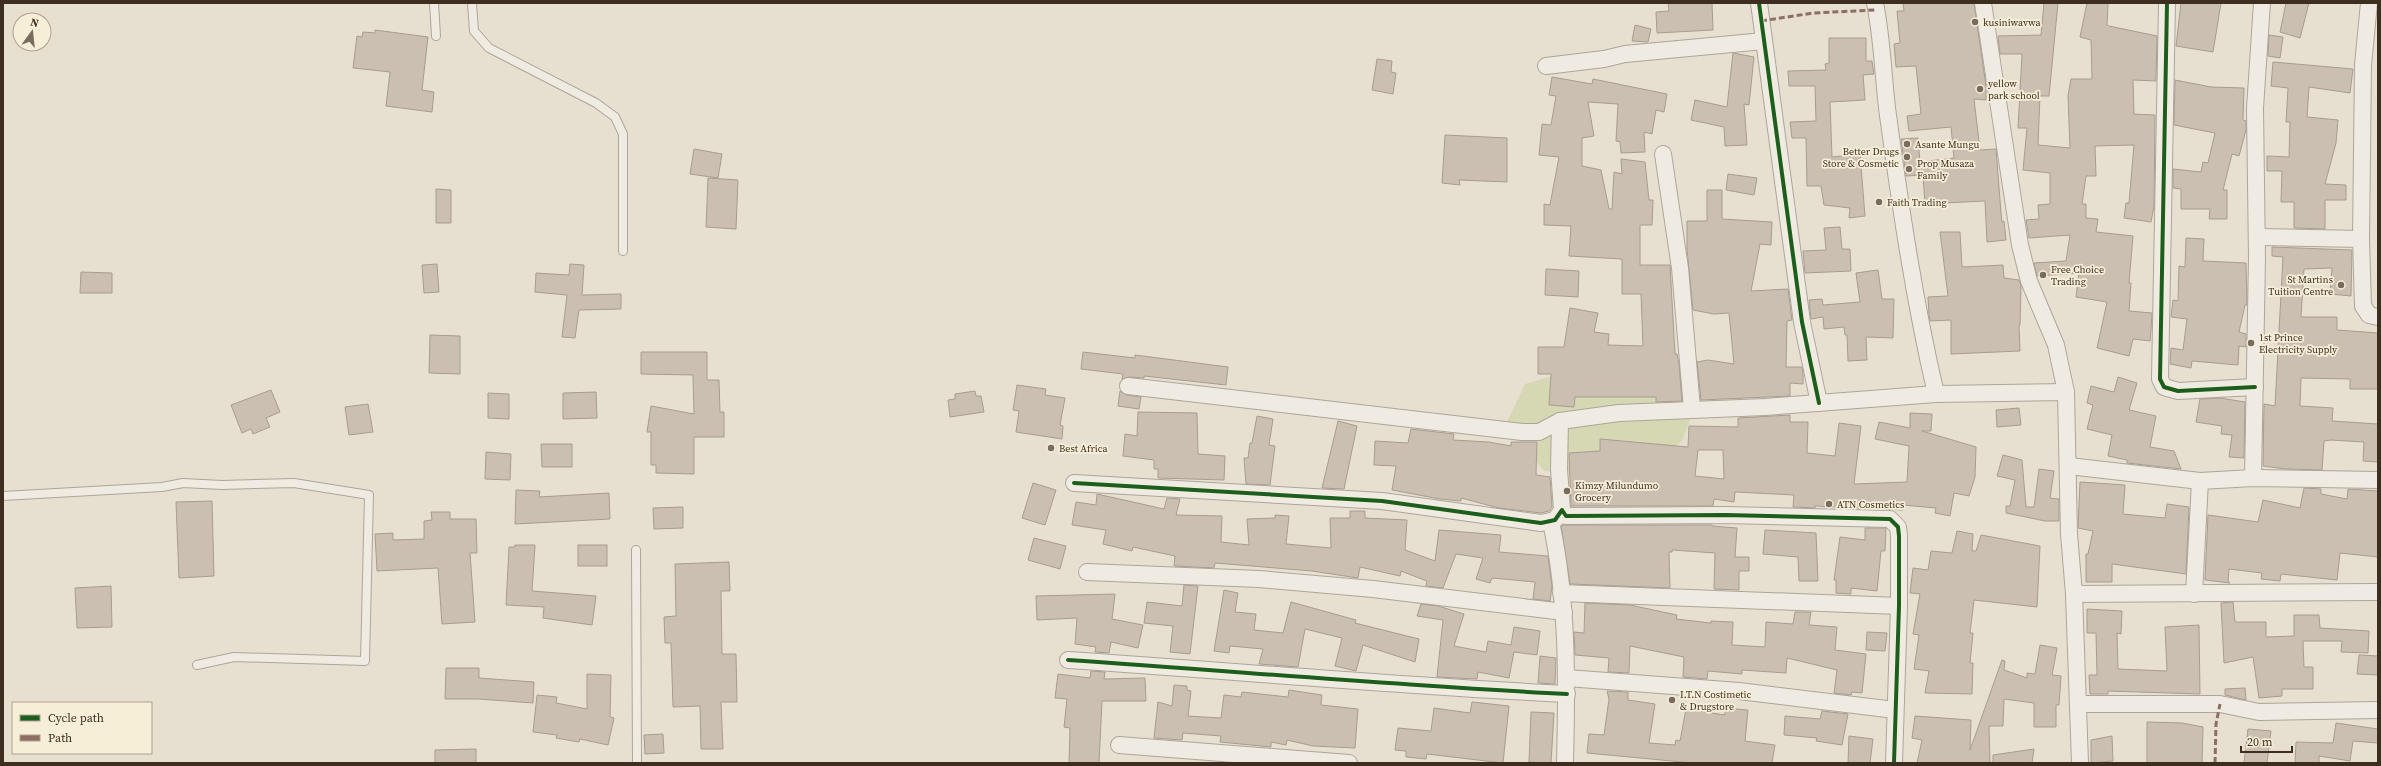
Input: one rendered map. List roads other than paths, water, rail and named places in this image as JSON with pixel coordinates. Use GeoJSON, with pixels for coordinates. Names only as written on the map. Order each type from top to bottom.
{"type":"FeatureCollection","features":[{"type":"Feature","properties":{"kind":"street"},"geometry":{"type":"LineString","coordinates":[[1759,3],[1802,322],[1820,403]]}},
{"type":"Feature","properties":{"kind":"street"},"geometry":{"type":"LineString","coordinates":[[1875,3],[1887,107],[1911,272],[1919,322],[1936,394]]}},
{"type":"Feature","properties":{"kind":"street"},"geometry":{"type":"LineString","coordinates":[[1983,3],[2020,244],[2029,281],[2056,345],[2066,392],[2069,466],[2069,534],[2074,594],[2080,763]]}},
{"type":"Feature","properties":{"kind":"street"},"geometry":{"type":"LineString","coordinates":[[2167,3],[2160,379],[2164,387],[2178,391],[2255,387]]}},
{"type":"Feature","properties":{"kind":"street"},"geometry":{"type":"LineString","coordinates":[[2253,478],[2257,237],[2255,108],[2262,3]]}},
{"type":"Feature","properties":{"kind":"street"},"geometry":{"type":"LineString","coordinates":[[2369,3],[2363,65],[2361,239],[2363,306],[2369,315],[2378,316]]}},
{"type":"Feature","properties":{"kind":"street"},"geometry":{"type":"LineString","coordinates":[[1546,66],[1604,59],[1625,54],[1764,41]]}},
{"type":"Feature","properties":{"kind":"street"},"geometry":{"type":"LineString","coordinates":[[1663,154],[1680,268],[1692,409]]}},
{"type":"Feature","properties":{"kind":"street"},"geometry":{"type":"LineString","coordinates":[[2257,237],[2361,239]]}},
{"type":"Feature","properties":{"kind":"street"},"geometry":{"type":"LineString","coordinates":[[1128,386],[1522,432],[1539,432],[1560,421],[1619,413],[1820,403],[1936,394],[2066,392]]}},
{"type":"Feature","properties":{"kind":"street"},"geometry":{"type":"LineString","coordinates":[[1560,421],[1556,516],[1561,593],[1564,612],[1567,678],[1565,763]]}},
{"type":"Feature","properties":{"kind":"street"},"geometry":{"type":"LineString","coordinates":[[2069,466],[2200,481],[2253,478],[2378,480]]}},
{"type":"Feature","properties":{"kind":"street"},"geometry":{"type":"LineString","coordinates":[[2194,594],[2200,481]]}},
{"type":"Feature","properties":{"kind":"street"},"geometry":{"type":"LineString","coordinates":[[1074,482],[1375,501],[1528,521],[1556,516],[1726,515],[1890,519],[1898,527],[1899,606],[1894,763]]}},
{"type":"Feature","properties":{"kind":"street"},"geometry":{"type":"LineString","coordinates":[[1087,572],[1259,579],[1373,589],[1564,612]]}},
{"type":"Feature","properties":{"kind":"street"},"geometry":{"type":"LineString","coordinates":[[2074,594],[2378,592]]}},
{"type":"Feature","properties":{"kind":"street"},"geometry":{"type":"LineString","coordinates":[[1561,593],[1899,606]]}},
{"type":"Feature","properties":{"kind":"street"},"geometry":{"type":"LineString","coordinates":[[1068,660],[1567,694]]}},
{"type":"Feature","properties":{"kind":"street"},"geometry":{"type":"LineString","coordinates":[[1567,678],[1739,691],[1895,710]]}},
{"type":"Feature","properties":{"kind":"street"},"geometry":{"type":"LineString","coordinates":[[2078,704],[2220,704],[2259,712],[2378,710]]}},
{"type":"Feature","properties":{"kind":"street"},"geometry":{"type":"LineString","coordinates":[[1120,745],[1349,763]]}},
{"type":"Feature","properties":{"kind":"lane"},"geometry":{"type":"LineString","coordinates":[[434,3],[436,36]]}},
{"type":"Feature","properties":{"kind":"lane"},"geometry":{"type":"LineString","coordinates":[[472,3],[474,31],[490,48],[596,103],[612,114],[620,124],[623,134],[623,251]]}},
{"type":"Feature","properties":{"kind":"lane"},"geometry":{"type":"LineString","coordinates":[[3,496],[162,488],[183,483],[222,485],[294,483],[369,495],[365,661],[234,657],[197,665]]}},
{"type":"Feature","properties":{"kind":"lane"},"geometry":{"type":"LineString","coordinates":[[636,550],[637,763]]}},
{"type":"Feature","properties":{"kind":"place","name":"kusiniwavwa"},"geometry":{"type":"Point","coordinates":[1975,22]}},
{"type":"Feature","properties":{"kind":"place","name":"yellow park school"},"geometry":{"type":"Point","coordinates":[1980,89]}},
{"type":"Feature","properties":{"kind":"place","name":"Asante Mungu"},"geometry":{"type":"Point","coordinates":[1907,144]}},
{"type":"Feature","properties":{"kind":"place","name":"Better Drugs Store & Cosmetic"},"geometry":{"type":"Point","coordinates":[1907,157]}},
{"type":"Feature","properties":{"kind":"place","name":"Prop Musaza Family"},"geometry":{"type":"Point","coordinates":[1909,169]}},
{"type":"Feature","properties":{"kind":"place","name":"Faith Trading"},"geometry":{"type":"Point","coordinates":[1879,202]}},
{"type":"Feature","properties":{"kind":"place","name":"Free Choice Trading"},"geometry":{"type":"Point","coordinates":[2043,275]}},
{"type":"Feature","properties":{"kind":"place","name":"St Martins Tuition Centre"},"geometry":{"type":"Point","coordinates":[2341,285]}},
{"type":"Feature","properties":{"kind":"place","name":"1st Prince Electricity Supply"},"geometry":{"type":"Point","coordinates":[2251,343]}},
{"type":"Feature","properties":{"kind":"place","name":"Best Africa"},"geometry":{"type":"Point","coordinates":[1051,448]}},
{"type":"Feature","properties":{"kind":"place","name":"Kimzy Milundumo Grocery"},"geometry":{"type":"Point","coordinates":[1567,491]}},
{"type":"Feature","properties":{"kind":"place","name":"ATN Cosmetics"},"geometry":{"type":"Point","coordinates":[1829,504]}},
{"type":"Feature","properties":{"kind":"place","name":"I.T.N Costimetic & Drugstore"},"geometry":{"type":"Point","coordinates":[1672,700]}}]}
